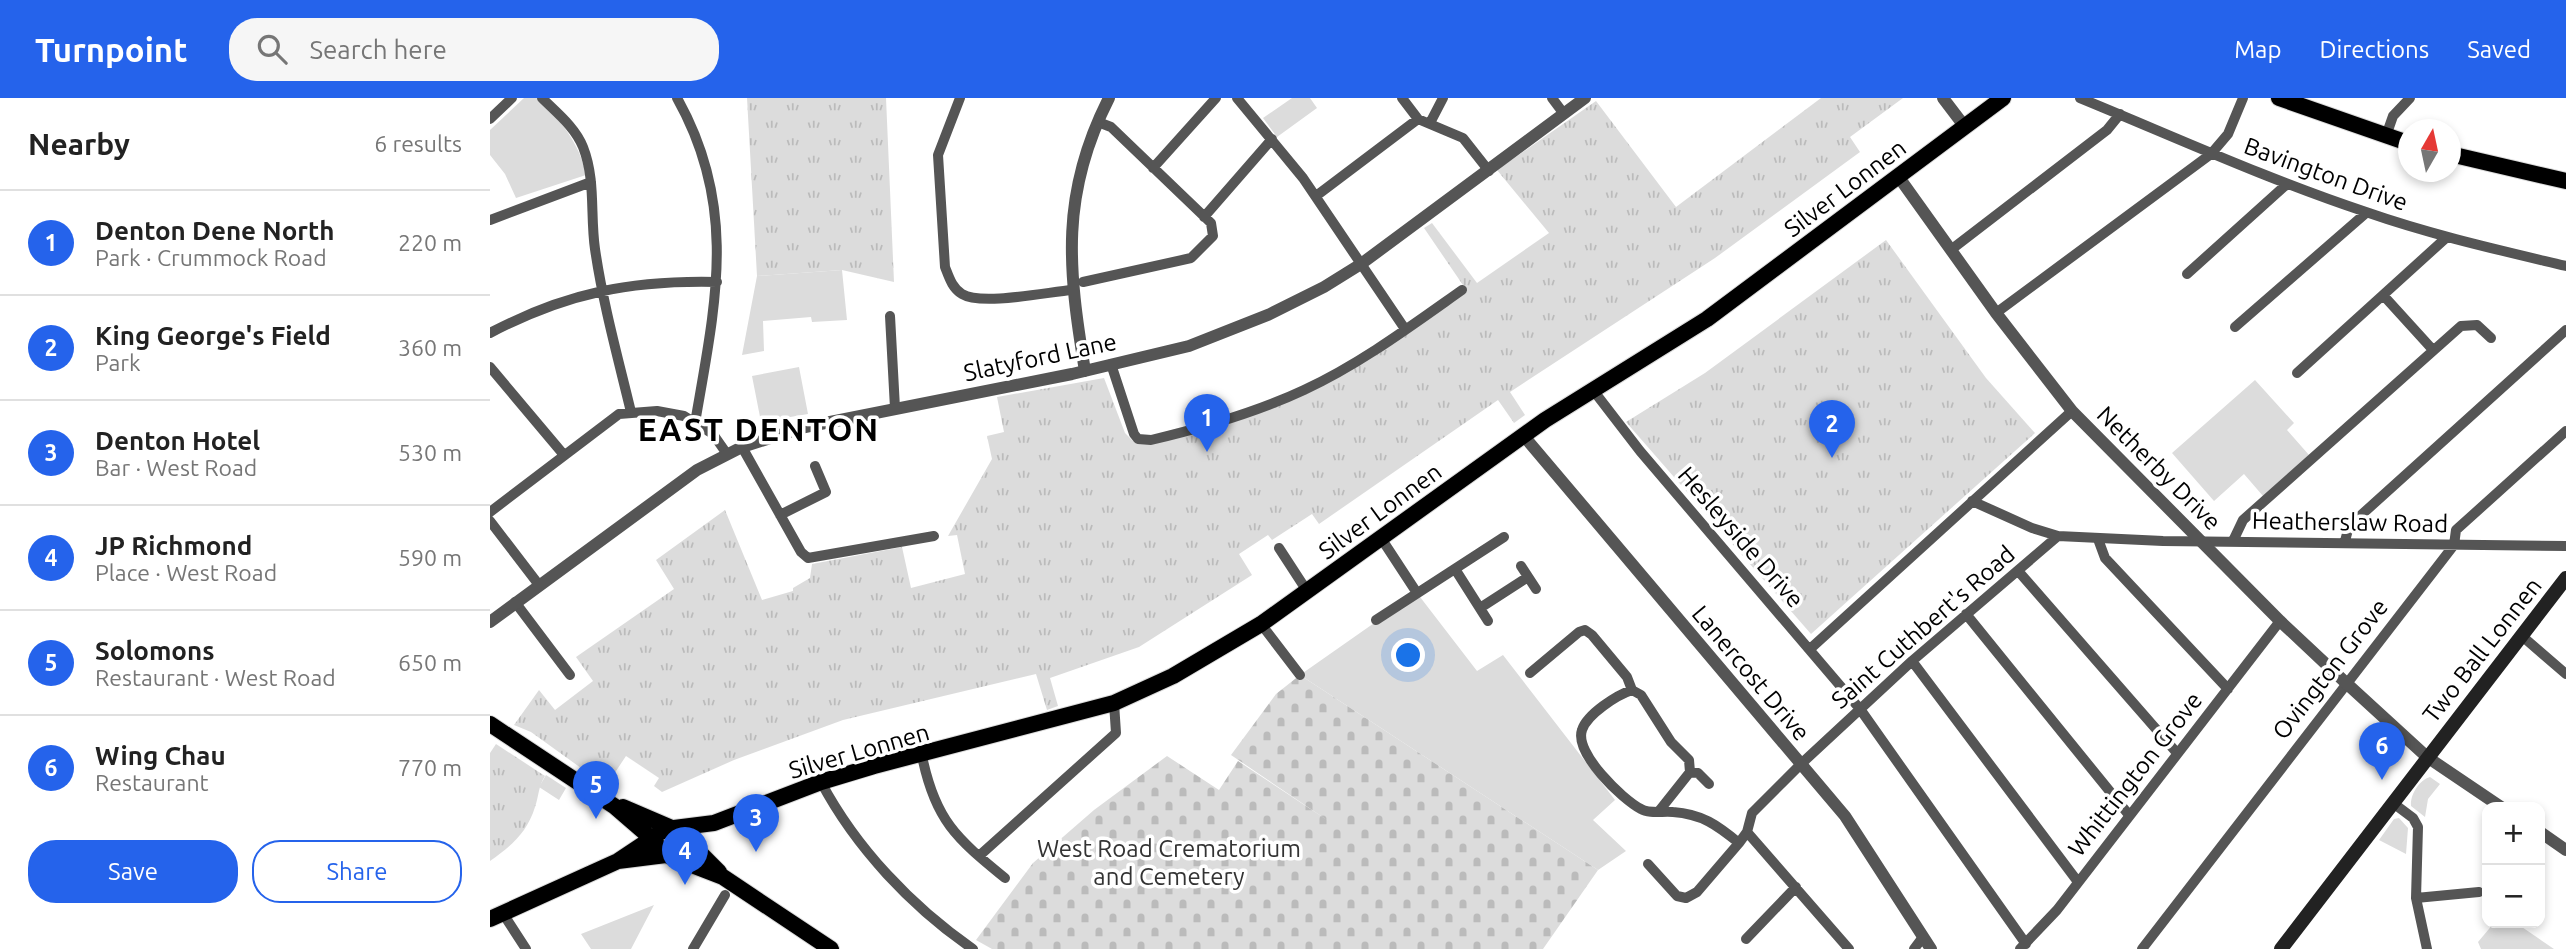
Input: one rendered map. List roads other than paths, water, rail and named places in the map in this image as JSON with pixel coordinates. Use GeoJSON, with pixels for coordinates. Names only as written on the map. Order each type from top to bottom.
{"type":"FeatureCollection","features":[{"type":"Feature","properties":{"kind":"main road","name":"Silver Lonnen"},"geometry":{"type":"LineString","coordinates":[[637,854],[645,829],[706,826],[821,782],[1114,703],[1173,676],[1261,624],[1523,435],[1707,319],[2003,98]]}},
{"type":"Feature","properties":{"kind":"main road"},"geometry":{"type":"LineString","coordinates":[[2279,98],[2398,140]]}},
{"type":"Feature","properties":{"kind":"main road"},"geometry":{"type":"LineString","coordinates":[[2461,156],[2566,181]]}},
{"type":"Feature","properties":{"kind":"main road","name":"Two Ball Lonnen"},"geometry":{"type":"LineString","coordinates":[[2285,948],[2427,757],[2566,578]]}},
{"type":"Feature","properties":{"kind":"main road"},"geometry":{"type":"LineString","coordinates":[[490,724],[614,806],[645,829],[667,855]]}},
{"type":"Feature","properties":{"kind":"main road","name":"Silver Lonnen"},"geometry":{"type":"LineString","coordinates":[[667,855],[690,843],[706,826]]}},
{"type":"Feature","properties":{"kind":"main road"},"geometry":{"type":"LineString","coordinates":[[645,829],[706,826],[704,862]]}},
{"type":"Feature","properties":{"kind":"main road"},"geometry":{"type":"LineString","coordinates":[[645,829],[672,828],[690,843],[704,862],[723,877],[814,944],[831,949]]}},
{"type":"Feature","properties":{"kind":"main road"},"geometry":{"type":"LineString","coordinates":[[637,854],[704,862]]}},
{"type":"Feature","properties":{"kind":"main road"},"geometry":{"type":"LineString","coordinates":[[496,916],[637,854],[667,855],[704,862]]}},
{"type":"Feature","properties":{"kind":"street"},"geometry":{"type":"LineString","coordinates":[[490,119],[512,98]]}},
{"type":"Feature","properties":{"kind":"street"},"geometry":{"type":"LineString","coordinates":[[542,98],[570,125],[582,144],[591,182],[594,244],[601,289],[631,412]]}},
{"type":"Feature","properties":{"kind":"street"},"geometry":{"type":"LineString","coordinates":[[677,98],[698,140],[712,183],[718,244],[717,282],[695,424]]}},
{"type":"Feature","properties":{"kind":"street"},"geometry":{"type":"LineString","coordinates":[[960,98],[938,155],[946,267],[950,282],[962,294],[978,299],[1072,290]]}},
{"type":"Feature","properties":{"kind":"street"},"geometry":{"type":"LineString","coordinates":[[1153,168],[1216,98]]}},
{"type":"Feature","properties":{"kind":"street"},"geometry":{"type":"LineString","coordinates":[[1237,98],[1316,196],[1405,330]]}},
{"type":"Feature","properties":{"kind":"street"},"geometry":{"type":"LineString","coordinates":[[1402,98],[1418,119],[1463,138],[1489,171]]}},
{"type":"Feature","properties":{"kind":"street"},"geometry":{"type":"LineString","coordinates":[[1430,123],[1443,98]]}},
{"type":"Feature","properties":{"kind":"street"},"geometry":{"type":"LineString","coordinates":[[1552,98],[1564,114]]}},
{"type":"Feature","properties":{"kind":"street","name":"Slatyford Lane"},"geometry":{"type":"LineString","coordinates":[[490,622],[697,470],[742,447],[805,427],[1085,371],[1189,346],[1230,331],[1324,287],[1361,264],[1585,98]]}},
{"type":"Feature","properties":{"kind":"street"},"geometry":{"type":"LineString","coordinates":[[1943,98],[1965,127]]}},
{"type":"Feature","properties":{"kind":"street","name":"Bavington Drive"},"geometry":{"type":"LineString","coordinates":[[2080,98],[2211,154],[2366,213],[2447,237],[2566,266]]}},
{"type":"Feature","properties":{"kind":"street"},"geometry":{"type":"LineString","coordinates":[[1996,313],[2211,154],[2228,134],[2243,98]]}},
{"type":"Feature","properties":{"kind":"street"},"geometry":{"type":"LineString","coordinates":[[2386,136],[2393,116],[2410,98]]}},
{"type":"Feature","properties":{"kind":"street"},"geometry":{"type":"LineString","coordinates":[[1085,371],[1072,290],[1072,216],[1082,163],[1107,99]]}},
{"type":"Feature","properties":{"kind":"street"},"geometry":{"type":"LineString","coordinates":[[1952,249],[2107,130],[2120,114]]}},
{"type":"Feature","properties":{"kind":"street"},"geometry":{"type":"LineString","coordinates":[[1316,196],[1418,119]]}},
{"type":"Feature","properties":{"kind":"street"},"geometry":{"type":"LineString","coordinates":[[1083,282],[1191,258],[1213,236],[1211,223],[1111,127],[1098,122]]}},
{"type":"Feature","properties":{"kind":"street"},"geometry":{"type":"LineString","coordinates":[[1204,217],[1272,139]]}},
{"type":"Feature","properties":{"kind":"street","name":"Netherby Drive"},"geometry":{"type":"LineString","coordinates":[[1898,176],[1996,313],[2072,411],[2280,621],[2345,682],[2427,757],[2494,802]]}},
{"type":"Feature","properties":{"kind":"street"},"geometry":{"type":"LineString","coordinates":[[490,220],[591,182]]}},
{"type":"Feature","properties":{"kind":"street"},"geometry":{"type":"LineString","coordinates":[[2187,274],[2287,184]]}},
{"type":"Feature","properties":{"kind":"street"},"geometry":{"type":"LineString","coordinates":[[2235,327],[2366,213]]}},
{"type":"Feature","properties":{"kind":"street"},"geometry":{"type":"LineString","coordinates":[[2297,373],[2447,237]]}},
{"type":"Feature","properties":{"kind":"street"},"geometry":{"type":"LineString","coordinates":[[490,333],[537,310],[601,289],[645,282],[717,282]]}},
{"type":"Feature","properties":{"kind":"street"},"geometry":{"type":"LineString","coordinates":[[1111,364],[1134,435],[1138,439],[1151,440],[1234,417],[1303,391],[1357,361],[1462,290]]}},
{"type":"Feature","properties":{"kind":"street"},"geometry":{"type":"LineString","coordinates":[[2383,295],[2433,350]]}},
{"type":"Feature","properties":{"kind":"street"},"geometry":{"type":"LineString","coordinates":[[890,316],[895,408]]}},
{"type":"Feature","properties":{"kind":"street"},"geometry":{"type":"LineString","coordinates":[[2233,541],[2243,520],[2461,326],[2477,325],[2491,338]]}},
{"type":"Feature","properties":{"kind":"street"},"geometry":{"type":"LineString","coordinates":[[2345,541],[2349,526],[2566,330]]}},
{"type":"Feature","properties":{"kind":"street"},"geometry":{"type":"LineString","coordinates":[[490,368],[564,455]]}},
{"type":"Feature","properties":{"kind":"street","name":"Hesleyside Drive"},"geometry":{"type":"LineString","coordinates":[[1593,390],[1640,451],[1860,709],[2023,946]]}},
{"type":"Feature","properties":{"kind":"street"},"geometry":{"type":"LineString","coordinates":[[490,512],[605,423],[631,412],[657,411],[684,416],[713,434],[727,454]]}},
{"type":"Feature","properties":{"kind":"street"},"geometry":{"type":"LineString","coordinates":[[1810,649],[2072,411]]}},
{"type":"Feature","properties":{"kind":"street","name":"Ovington Grove"},"geometry":{"type":"LineString","coordinates":[[2142,949],[2345,682],[2454,545],[2456,530],[2566,431]]}},
{"type":"Feature","properties":{"kind":"street","name":"Lanercost Drive"},"geometry":{"type":"LineString","coordinates":[[1523,435],[1845,816],[1931,949]]}},
{"type":"Feature","properties":{"kind":"street"},"geometry":{"type":"LineString","coordinates":[[742,447],[801,552],[808,558],[934,536]]}},
{"type":"Feature","properties":{"kind":"street"},"geometry":{"type":"LineString","coordinates":[[780,514],[826,492],[815,466]]}},
{"type":"Feature","properties":{"kind":"street","name":"Heatherslaw Road"},"geometry":{"type":"LineString","coordinates":[[1972,501],[2032,528],[2058,536],[2098,539],[2566,546]]}},
{"type":"Feature","properties":{"kind":"street"},"geometry":{"type":"LineString","coordinates":[[490,521],[539,585]]}},
{"type":"Feature","properties":{"kind":"street","name":"Saint Cuthbert's Road"},"geometry":{"type":"LineString","coordinates":[[1647,864],[1677,896],[1686,898],[1697,892],[1740,843],[1747,832],[1752,813],[1801,764],[1912,661],[2058,536]]}},
{"type":"Feature","properties":{"kind":"street"},"geometry":{"type":"LineString","coordinates":[[1376,620],[1504,537]]}},
{"type":"Feature","properties":{"kind":"street"},"geometry":{"type":"LineString","coordinates":[[1381,538],[1417,593]]}},
{"type":"Feature","properties":{"kind":"street"},"geometry":{"type":"LineString","coordinates":[[2098,539],[2105,558],[2228,689]]}},
{"type":"Feature","properties":{"kind":"street"},"geometry":{"type":"LineString","coordinates":[[1279,548],[1307,591]]}},
{"type":"Feature","properties":{"kind":"street"},"geometry":{"type":"LineString","coordinates":[[1521,566],[1536,589]]}},
{"type":"Feature","properties":{"kind":"street"},"geometry":{"type":"LineString","coordinates":[[1455,569],[1488,621]]}},
{"type":"Feature","properties":{"kind":"street"},"geometry":{"type":"LineString","coordinates":[[2019,572],[2177,753]]}},
{"type":"Feature","properties":{"kind":"street"},"geometry":{"type":"LineString","coordinates":[[1480,608],[1528,577]]}},
{"type":"Feature","properties":{"kind":"street"},"geometry":{"type":"LineString","coordinates":[[516,602],[570,675]]}},
{"type":"Feature","properties":{"kind":"street"},"geometry":{"type":"LineString","coordinates":[[1966,614],[2129,815]]}},
{"type":"Feature","properties":{"kind":"street","name":"Whittington Grove"},"geometry":{"type":"LineString","coordinates":[[2023,946],[2078,883],[2280,621]]}},
{"type":"Feature","properties":{"kind":"street"},"geometry":{"type":"LineString","coordinates":[[1261,624],[1300,675]]}},
{"type":"Feature","properties":{"kind":"street"},"geometry":{"type":"LineString","coordinates":[[1530,673],[1585,630],[1619,667],[1632,690],[1641,695],[1671,742],[1689,760],[1690,772],[1659,811]]}},
{"type":"Feature","properties":{"kind":"street"},"geometry":{"type":"LineString","coordinates":[[2522,636],[2566,674]]}},
{"type":"Feature","properties":{"kind":"street"},"geometry":{"type":"LineString","coordinates":[[1912,661],[2078,883]]}},
{"type":"Feature","properties":{"kind":"street"},"geometry":{"type":"LineString","coordinates":[[1632,690],[1592,716],[1582,730],[1581,743],[1586,752],[1623,795],[1643,811],[1698,815],[1710,820],[1740,843]]}},
{"type":"Feature","properties":{"kind":"street"},"geometry":{"type":"LineString","coordinates":[[978,856],[1116,733],[1114,703]]}},
{"type":"Feature","properties":{"kind":"street"},"geometry":{"type":"LineString","coordinates":[[922,756],[928,787],[941,816],[978,856],[1005,878]]}},
{"type":"Feature","properties":{"kind":"street"},"geometry":{"type":"LineString","coordinates":[[1690,772],[1698,773],[1709,784]]}},
{"type":"Feature","properties":{"kind":"street"},"geometry":{"type":"LineString","coordinates":[[821,782],[832,804],[869,853],[939,926],[973,949]]}},
{"type":"Feature","properties":{"kind":"street"},"geometry":{"type":"LineString","coordinates":[[2393,803],[2418,827],[2416,898],[2427,949]]}},
{"type":"Feature","properties":{"kind":"street"},"geometry":{"type":"LineString","coordinates":[[1747,832],[1849,949]]}},
{"type":"Feature","properties":{"kind":"street"},"geometry":{"type":"LineString","coordinates":[[2545,835],[2566,850]]}},
{"type":"Feature","properties":{"kind":"street"},"geometry":{"type":"LineString","coordinates":[[1746,939],[1796,887]]}},
{"type":"Feature","properties":{"kind":"street"},"geometry":{"type":"LineString","coordinates":[[2416,898],[2479,892]]}},
{"type":"Feature","properties":{"kind":"street"},"geometry":{"type":"LineString","coordinates":[[693,949],[725,895]]}},
{"type":"Feature","properties":{"kind":"street"},"geometry":{"type":"LineString","coordinates":[[496,916],[526,949]]}},
{"type":"Feature","properties":{"kind":"street"},"geometry":{"type":"LineString","coordinates":[[1914,949],[1923,937]]}},
{"type":"Feature","properties":{"kind":"street"},"geometry":{"type":"LineString","coordinates":[[1832,949],[1841,940]]}},
{"type":"Feature","properties":{"kind":"place","name":"Denton Dene North"},"geometry":{"type":"Point","coordinates":[1207,452]}},
{"type":"Feature","properties":{"kind":"place","name":"King George's Field"},"geometry":{"type":"Point","coordinates":[1832,458]}},
{"type":"Feature","properties":{"kind":"place","name":"Wing Chau"},"geometry":{"type":"Point","coordinates":[2382,780]}},
{"type":"Feature","properties":{"kind":"place","name":"Solomons"},"geometry":{"type":"Point","coordinates":[596,819]}},
{"type":"Feature","properties":{"kind":"place","name":"Denton Hotel"},"geometry":{"type":"Point","coordinates":[756,852]}},
{"type":"Feature","properties":{"kind":"place","name":"JP Richmond"},"geometry":{"type":"Point","coordinates":[685,885]}},
{"type":"Feature","properties":{"kind":"district","name":"EAST DENTON"},"geometry":{"type":"Point","coordinates":[759,429]}},
{"type":"Feature","properties":{"kind":"park label","name":"West Road Crematorium and Cemetery"},"geometry":{"type":"Point","coordinates":[1169,862]}}]}
